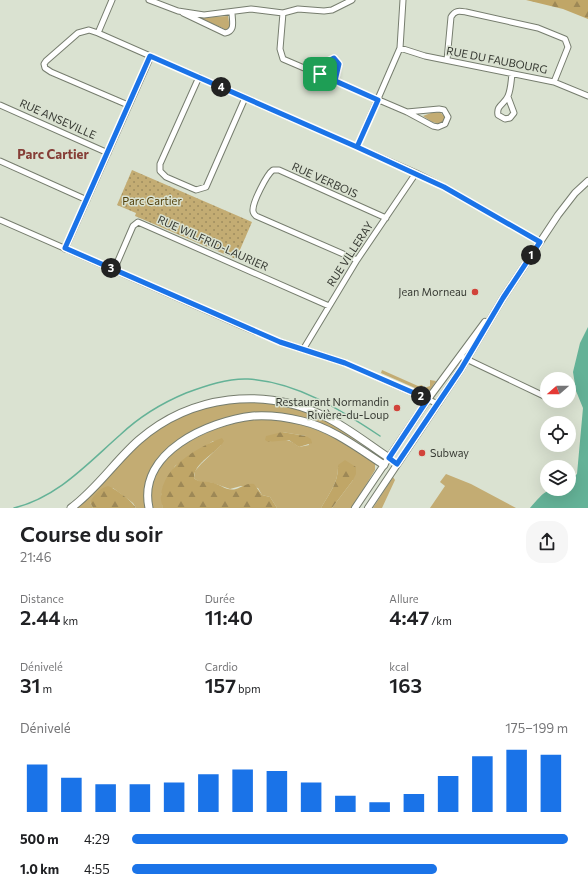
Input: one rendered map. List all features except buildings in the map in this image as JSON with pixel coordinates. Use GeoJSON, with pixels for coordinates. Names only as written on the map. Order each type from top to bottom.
{"type":"FeatureCollection","features":[{"type":"Feature","properties":{"kind":"highway"},"geometry":{"type":"LineString","coordinates":[[71,508],[86,496],[138,441],[154,428],[190,409],[226,400],[267,399],[302,407],[335,422],[389,458]]}},
{"type":"Feature","properties":{"kind":"highway"},"geometry":{"type":"LineString","coordinates":[[149,508],[148,498],[150,481],[157,466],[166,454],[193,435],[210,427],[237,419],[272,416],[320,426],[339,436],[384,465]]}},
{"type":"Feature","properties":{"kind":"main road"},"geometry":{"type":"LineString","coordinates":[[368,508],[438,404],[503,298],[540,242],[566,204],[588,181]]}},
{"type":"Feature","properties":{"kind":"main road"},"geometry":{"type":"LineString","coordinates":[[355,508],[428,399],[503,298]]}},
{"type":"Feature","properties":{"kind":"main road"},"geometry":{"type":"LineString","coordinates":[[389,458],[397,464]]}},
{"type":"Feature","properties":{"kind":"main road"},"geometry":{"type":"LineString","coordinates":[[384,465],[393,471]]}},
{"type":"Feature","properties":{"kind":"street"},"geometry":{"type":"LineString","coordinates":[[98,33],[112,0]]}},
{"type":"Feature","properties":{"kind":"street"},"geometry":{"type":"LineString","coordinates":[[149,0],[178,11],[225,33],[233,29],[232,12]]}},
{"type":"Feature","properties":{"kind":"street"},"geometry":{"type":"LineString","coordinates":[[178,11],[204,15],[251,9],[283,13],[298,10],[332,10],[352,0]]}},
{"type":"Feature","properties":{"kind":"street"},"geometry":{"type":"LineString","coordinates":[[357,147],[400,48],[402,0]]}},
{"type":"Feature","properties":{"kind":"street"},"geometry":{"type":"LineString","coordinates":[[448,60],[451,17],[457,10],[538,28],[565,39],[568,47],[554,82]]}},
{"type":"Feature","properties":{"kind":"street"},"geometry":{"type":"LineString","coordinates":[[283,13],[280,55],[287,61],[407,112],[438,127],[445,124],[448,117],[444,110],[439,109],[407,112]]}},
{"type":"Feature","properties":{"kind":"street"},"geometry":{"type":"LineString","coordinates":[[128,105],[45,68],[44,64],[82,31],[98,33],[416,173],[444,187],[540,242]]}},
{"type":"Feature","properties":{"kind":"street","name":"RUE DU FAUBOURG"},"geometry":{"type":"LineString","coordinates":[[400,48],[425,56],[554,82],[588,96]]}},
{"type":"Feature","properties":{"kind":"street"},"geometry":{"type":"LineString","coordinates":[[65,248],[150,56]]}},
{"type":"Feature","properties":{"kind":"street"},"geometry":{"type":"LineString","coordinates":[[320,74],[328,61],[334,58],[339,64],[335,81]]}},
{"type":"Feature","properties":{"kind":"street"},"geometry":{"type":"LineString","coordinates":[[508,97],[512,74]]}},
{"type":"Feature","properties":{"kind":"street"},"geometry":{"type":"LineString","coordinates":[[199,77],[160,164],[160,171],[166,177],[196,190],[206,187],[245,98]]}},
{"type":"Feature","properties":{"kind":"street","name":"RUE ANSEVILLE"},"geometry":{"type":"LineString","coordinates":[[0,105],[108,153]]}},
{"type":"Feature","properties":{"kind":"street"},"geometry":{"type":"LineString","coordinates":[[0,161],[87,200]]}},
{"type":"Feature","properties":{"kind":"street","name":"RUE VERBOIS"},"geometry":{"type":"LineString","coordinates":[[357,260],[256,216],[253,212],[253,207],[267,176],[273,170],[279,170],[386,218]]}},
{"type":"Feature","properties":{"kind":"street","name":"RUE VILLERAY"},"geometry":{"type":"LineString","coordinates":[[304,348],[357,260],[416,173]]}},
{"type":"Feature","properties":{"kind":"street"},"geometry":{"type":"LineString","coordinates":[[0,220],[280,342],[304,348],[345,363],[438,404]]}},
{"type":"Feature","properties":{"kind":"street","name":"RUE WILFRID-LAURIER"},"geometry":{"type":"LineString","coordinates":[[114,270],[133,226],[138,222],[329,306]]}},
{"type":"Feature","properties":{"kind":"street"},"geometry":{"type":"LineString","coordinates":[[460,356],[540,394]]}},
{"type":"Feature","properties":{"kind":"green space"},"geometry":{"type":"Polygon","coordinates":[[[526,0],[588,0],[588,19],[563,9],[526,0]]]}},
{"type":"Feature","properties":{"kind":"green space"},"geometry":{"type":"Polygon","coordinates":[[[228,16],[230,28],[227,30],[200,18],[228,16]]]}},
{"type":"Feature","properties":{"kind":"green space"},"geometry":{"type":"Polygon","coordinates":[[[440,112],[445,117],[444,122],[441,124],[432,122],[423,116],[431,113],[440,112]]]}},
{"type":"Feature","properties":{"kind":"green space","name":"Parc Cartier"},"geometry":{"type":"Polygon","coordinates":[[[132,170],[252,222],[236,259],[135,216],[136,213],[117,205],[132,170]]]}},
{"type":"Feature","properties":{"kind":"green space"},"geometry":{"type":"Polygon","coordinates":[[[382,370],[418,386],[422,385],[424,388],[430,386],[430,380],[436,381],[430,390],[424,392],[381,373],[382,370]]]}},
{"type":"Feature","properties":{"kind":"green space"},"geometry":{"type":"Polygon","coordinates":[[[241,401],[279,405],[312,415],[328,422],[375,452],[337,430],[304,419],[230,418],[162,454],[153,467],[147,508],[136,508],[133,503],[113,488],[90,502],[93,508],[76,508],[127,455],[155,431],[187,413],[241,401]]]}},
{"type":"Feature","properties":{"kind":"green space"},"geometry":{"type":"Polygon","coordinates":[[[256,419],[273,420],[305,426],[333,437],[347,445],[375,463],[375,470],[352,508],[332,508],[353,480],[338,465],[337,477],[321,508],[277,508],[270,497],[262,495],[258,488],[241,486],[230,489],[210,482],[199,482],[194,478],[195,471],[221,445],[213,441],[175,466],[161,495],[163,508],[153,508],[152,489],[158,472],[169,457],[184,445],[201,435],[239,422],[256,419]],[[282,432],[268,442],[288,440],[299,447],[309,445],[306,436],[282,432]]]}},
{"type":"Feature","properties":{"kind":"green space"},"geometry":{"type":"Polygon","coordinates":[[[282,432],[306,436],[311,439],[312,443],[299,447],[289,440],[268,442],[265,440],[266,436],[282,432]]]}},
{"type":"Feature","properties":{"kind":"green space"},"geometry":{"type":"Polygon","coordinates":[[[222,438],[224,441],[201,463],[195,472],[194,478],[199,481],[212,482],[232,490],[254,484],[262,495],[270,497],[277,508],[163,508],[161,497],[163,485],[175,467],[193,452],[222,438]]]}},
{"type":"Feature","properties":{"kind":"green space"},"geometry":{"type":"Polygon","coordinates":[[[345,460],[356,467],[356,474],[353,480],[332,508],[321,508],[337,477],[338,465],[345,460]]]}},
{"type":"Feature","properties":{"kind":"green space"},"geometry":{"type":"Polygon","coordinates":[[[446,474],[471,484],[516,508],[430,508],[445,486],[440,482],[446,474]]]}},
{"type":"Feature","properties":{"kind":"green space"},"geometry":{"type":"Polygon","coordinates":[[[393,477],[395,480],[382,508],[373,508],[393,477]]]}},
{"type":"Feature","properties":{"kind":"green space"},"geometry":{"type":"Polygon","coordinates":[[[108,486],[124,496],[136,508],[93,508],[90,502],[95,494],[108,486]]]}},
{"type":"Feature","properties":{"kind":"shaded area"},"geometry":{"type":"Polygon","coordinates":[[[588,327],[588,508],[530,508],[540,496],[576,496],[576,475],[583,408],[576,391],[576,372],[573,372],[580,343],[588,327]]]}},
{"type":"Feature","properties":{"kind":"waterway"},"geometry":{"type":"LineString","coordinates":[[14,508],[30,503],[58,488],[84,468],[127,428],[151,411],[186,393],[225,381],[240,379],[266,381],[301,391],[334,407],[380,436]]}},
{"type":"Feature","properties":{"kind":"place","name":"Jean Morneau"},"geometry":{"type":"Point","coordinates":[475,292]}},
{"type":"Feature","properties":{"kind":"place","name":"Restaurant Normandin Rivière-du-Loup"},"geometry":{"type":"Point","coordinates":[397,408]}},
{"type":"Feature","properties":{"kind":"place","name":"Subway"},"geometry":{"type":"Point","coordinates":[422,453]}},
{"type":"Feature","properties":{"kind":"district","name":"Parc Cartier"},"geometry":{"type":"Point","coordinates":[53,154]}},
{"type":"Feature","properties":{"kind":"route"},"geometry":{"type":"LineString","coordinates":[[320,74],[325,64],[334,58],[339,64],[339,69],[337,76],[335,81],[378,100],[357,147],[150,56],[65,248],[280,342],[327,356],[428,399],[389,458],[397,464],[461,369],[503,298],[540,242],[444,187],[357,147],[378,100],[320,74]]}}]}
